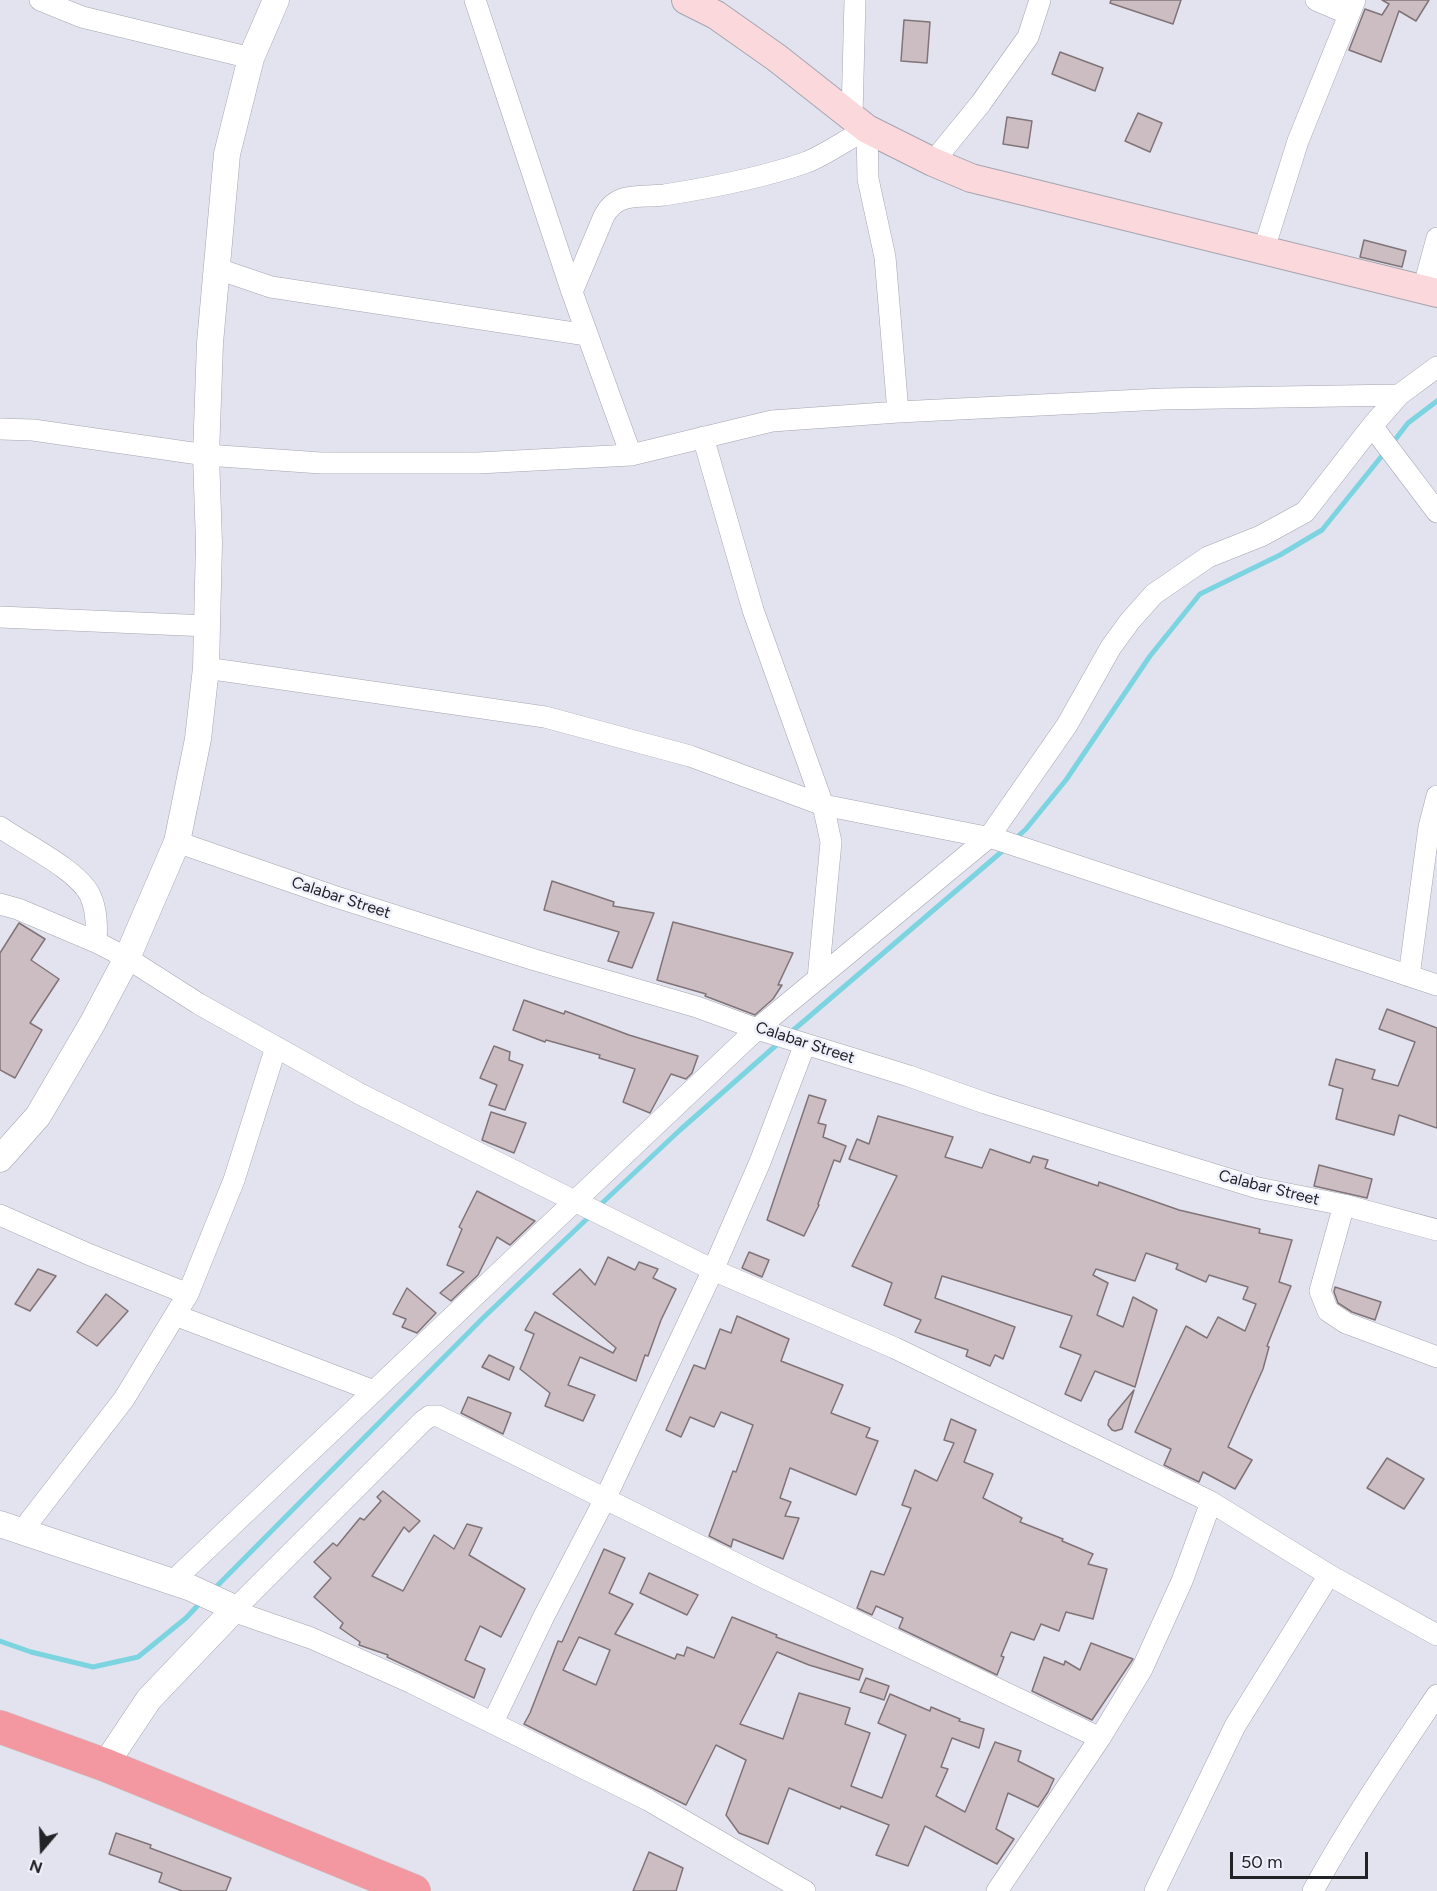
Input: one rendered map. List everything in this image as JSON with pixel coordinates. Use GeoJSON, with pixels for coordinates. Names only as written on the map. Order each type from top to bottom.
{"type":"FeatureCollection","features":[{"type":"Feature","properties":{"kind":"highway"},"geometry":{"type":"LineString","coordinates":[[0,1727],[105,1765],[414,1891]]}},
{"type":"Feature","properties":{"kind":"main road"},"geometry":{"type":"LineString","coordinates":[[686,0],[716,15],[777,58],[859,122],[933,162],[982,181],[1430,291]]}},
{"type":"Feature","properties":{"kind":"street"},"geometry":{"type":"LineString","coordinates":[[40,0],[82,17],[251,58]]}},
{"type":"Feature","properties":{"kind":"street"},"geometry":{"type":"LineString","coordinates":[[0,1159],[38,1116],[92,1024],[127,958],[177,842],[198,739],[206,668],[209,543],[206,455],[210,343],[227,154],[251,58],[276,0]]}},
{"type":"Feature","properties":{"kind":"street"},"geometry":{"type":"LineString","coordinates":[[475,0],[572,292],[632,455]]}},
{"type":"Feature","properties":{"kind":"street"},"geometry":{"type":"LineString","coordinates":[[855,0],[859,122],[868,179],[885,257],[898,412]]}},
{"type":"Feature","properties":{"kind":"street"},"geometry":{"type":"LineString","coordinates":[[933,162],[981,103],[1028,37],[1040,0]]}},
{"type":"Feature","properties":{"kind":"street"},"geometry":{"type":"LineString","coordinates":[[1264,249],[1298,141],[1352,7],[1316,0]]}},
{"type":"Feature","properties":{"kind":"street"},"geometry":{"type":"LineString","coordinates":[[572,292],[609,206],[621,198],[665,195],[750,178],[808,161],[859,122]]}},
{"type":"Feature","properties":{"kind":"street"},"geometry":{"type":"LineString","coordinates":[[1430,291],[1437,238]]}},
{"type":"Feature","properties":{"kind":"street"},"geometry":{"type":"LineString","coordinates":[[215,268],[271,287],[587,335]]}},
{"type":"Feature","properties":{"kind":"street"},"geometry":{"type":"LineString","coordinates":[[191,1589],[374,1391],[580,1203],[818,979],[992,838],[1067,726],[1111,647],[1154,594],[1208,557],[1261,536],[1305,512],[1376,430],[1399,395],[1437,367]]}},
{"type":"Feature","properties":{"kind":"street"},"geometry":{"type":"LineString","coordinates":[[0,429],[33,430],[206,455],[321,463],[478,464],[632,455],[772,422],[898,412],[1164,399],[1399,395]]}},
{"type":"Feature","properties":{"kind":"street"},"geometry":{"type":"LineString","coordinates":[[1376,430],[1437,512]]}},
{"type":"Feature","properties":{"kind":"street"},"geometry":{"type":"LineString","coordinates":[[703,437],[753,610],[824,805],[831,842],[818,979]]}},
{"type":"Feature","properties":{"kind":"street"},"geometry":{"type":"LineString","coordinates":[[0,616],[208,626]]}},
{"type":"Feature","properties":{"kind":"street"},"geometry":{"type":"LineString","coordinates":[[206,668],[545,717],[690,756],[824,805],[992,838],[1437,985]]}},
{"type":"Feature","properties":{"kind":"street"},"geometry":{"type":"LineString","coordinates":[[1409,976],[1429,827],[1437,796]]}},
{"type":"Feature","properties":{"kind":"street"},"geometry":{"type":"LineString","coordinates":[[0,827],[70,872],[90,894],[97,918],[96,942]]}},
{"type":"Feature","properties":{"kind":"street","name":"Calabar Street"},"geometry":{"type":"LineString","coordinates":[[177,842],[333,896],[535,960],[697,1007],[805,1044],[1258,1188],[1344,1205],[1437,1230]]}},
{"type":"Feature","properties":{"kind":"street"},"geometry":{"type":"LineString","coordinates":[[0,904],[18,909],[96,942],[127,958],[199,1004],[360,1094],[713,1270],[895,1348],[1211,1502],[1329,1575],[1437,1635]]}},
{"type":"Feature","properties":{"kind":"street"},"geometry":{"type":"LineString","coordinates":[[493,1722],[544,1616],[605,1499],[713,1270],[760,1162],[805,1044]]}},
{"type":"Feature","properties":{"kind":"street"},"geometry":{"type":"LineString","coordinates":[[276,1047],[234,1180],[188,1294],[124,1399],[11,1528],[191,1589],[230,1606],[233,1611],[311,1638],[412,1683],[648,1800],[805,1891]]}},
{"type":"Feature","properties":{"kind":"street"},"geometry":{"type":"LineString","coordinates":[[1344,1205],[1320,1292],[1328,1311],[1346,1323],[1437,1357]]}},
{"type":"Feature","properties":{"kind":"street"},"geometry":{"type":"LineString","coordinates":[[0,1215],[88,1254],[188,1294]]}},
{"type":"Feature","properties":{"kind":"street"},"geometry":{"type":"LineString","coordinates":[[175,1315],[374,1391]]}},
{"type":"Feature","properties":{"kind":"street"},"geometry":{"type":"LineString","coordinates":[[105,1765],[149,1698],[233,1611],[430,1416],[438,1416],[1100,1738]]}},
{"type":"Feature","properties":{"kind":"street"},"geometry":{"type":"LineString","coordinates":[[997,1891],[1100,1738],[1142,1669],[1182,1581],[1211,1502]]}},
{"type":"Feature","properties":{"kind":"street"},"geometry":{"type":"LineString","coordinates":[[1155,1891],[1235,1726],[1329,1575]]}},
{"type":"Feature","properties":{"kind":"street"},"geometry":{"type":"LineString","coordinates":[[1313,1891],[1362,1806],[1437,1695]]}},
{"type":"Feature","properties":{"kind":"building"},"geometry":{"type":"Polygon","coordinates":[[[1111,0],[1181,0],[1173,24],[1110,3],[1111,0]]]}},
{"type":"Feature","properties":{"kind":"building"},"geometry":{"type":"Polygon","coordinates":[[[1382,0],[1429,0],[1416,21],[1399,11],[1381,62],[1349,50],[1365,9],[1382,15],[1389,4],[1382,0]]]}},
{"type":"Feature","properties":{"kind":"building"},"geometry":{"type":"Polygon","coordinates":[[[904,20],[930,22],[927,63],[901,61],[904,20]]]}},
{"type":"Feature","properties":{"kind":"building"},"geometry":{"type":"Polygon","coordinates":[[[1060,52],[1103,68],[1095,91],[1052,74],[1060,52]]]}},
{"type":"Feature","properties":{"kind":"building"},"geometry":{"type":"Polygon","coordinates":[[[1138,113],[1162,123],[1150,152],[1125,141],[1138,113]]]}},
{"type":"Feature","properties":{"kind":"building"},"geometry":{"type":"Polygon","coordinates":[[[1007,117],[1032,121],[1028,148],[1003,144],[1007,117]]]}},
{"type":"Feature","properties":{"kind":"building"},"geometry":{"type":"Polygon","coordinates":[[[1364,240],[1406,251],[1402,267],[1360,257],[1364,240]]]}},
{"type":"Feature","properties":{"kind":"building"},"geometry":{"type":"Polygon","coordinates":[[[552,881],[614,902],[613,906],[654,913],[632,968],[608,961],[619,932],[544,910],[552,881]]]}},
{"type":"Feature","properties":{"kind":"building"},"geometry":{"type":"Polygon","coordinates":[[[673,922],[793,953],[778,985],[782,985],[773,999],[755,1015],[705,996],[706,994],[657,980],[673,922]]]}},
{"type":"Feature","properties":{"kind":"building"},"geometry":{"type":"Polygon","coordinates":[[[19,923],[45,939],[31,960],[59,979],[30,1023],[42,1030],[15,1078],[0,1070],[0,953],[19,923]]]}},
{"type":"Feature","properties":{"kind":"building"},"geometry":{"type":"Polygon","coordinates":[[[524,1000],[564,1014],[565,1011],[629,1035],[698,1056],[692,1073],[686,1079],[671,1074],[650,1113],[623,1102],[635,1069],[599,1058],[600,1055],[546,1040],[545,1042],[513,1030],[524,1000]]]}},
{"type":"Feature","properties":{"kind":"building"},"geometry":{"type":"Polygon","coordinates":[[[1387,1009],[1437,1028],[1437,1128],[1399,1115],[1394,1135],[1336,1119],[1343,1089],[1329,1085],[1336,1059],[1375,1070],[1372,1079],[1398,1086],[1415,1042],[1379,1029],[1387,1009]]]}},
{"type":"Feature","properties":{"kind":"building"},"geometry":{"type":"Polygon","coordinates":[[[494,1046],[510,1052],[509,1060],[523,1065],[505,1110],[489,1105],[497,1085],[480,1078],[494,1046]]]}},
{"type":"Feature","properties":{"kind":"building"},"geometry":{"type":"Polygon","coordinates":[[[809,1095],[826,1100],[818,1123],[826,1125],[823,1137],[846,1146],[840,1162],[834,1160],[819,1205],[804,1236],[767,1220],[809,1095]]]}},
{"type":"Feature","properties":{"kind":"building"},"geometry":{"type":"Polygon","coordinates":[[[491,1112],[526,1123],[514,1153],[482,1140],[491,1112]]]}},
{"type":"Feature","properties":{"kind":"building"},"geometry":{"type":"Polygon","coordinates":[[[878,1116],[953,1137],[945,1157],[982,1168],[990,1149],[1030,1163],[1033,1156],[1048,1160],[1045,1168],[1098,1186],[1099,1182],[1179,1210],[1260,1229],[1259,1233],[1292,1240],[1279,1282],[1291,1286],[1267,1346],[1269,1347],[1263,1369],[1228,1447],[1252,1460],[1235,1489],[1203,1472],[1199,1482],[1164,1465],[1171,1449],[1135,1432],[1186,1326],[1207,1338],[1218,1317],[1245,1331],[1256,1304],[1243,1299],[1248,1287],[1209,1275],[1206,1282],[1176,1269],[1178,1264],[1146,1253],[1135,1281],[1096,1269],[1093,1275],[1108,1283],[1097,1315],[1123,1327],[1133,1297],[1157,1310],[1135,1387],[1095,1371],[1081,1401],[1065,1394],[1081,1355],[1060,1347],[1072,1316],[942,1276],[935,1298],[1015,1327],[1003,1359],[995,1355],[990,1366],[966,1356],[968,1350],[915,1332],[921,1320],[884,1305],[892,1283],[852,1266],[897,1176],[849,1159],[857,1139],[869,1144],[878,1116]]]}},
{"type":"Feature","properties":{"kind":"building"},"geometry":{"type":"Polygon","coordinates":[[[1319,1165],[1372,1179],[1367,1198],[1314,1186],[1319,1165]]]}},
{"type":"Feature","properties":{"kind":"building"},"geometry":{"type":"Polygon","coordinates":[[[477,1191],[535,1221],[510,1245],[497,1237],[478,1275],[451,1301],[440,1293],[464,1272],[447,1265],[462,1229],[459,1227],[477,1191]]]}},
{"type":"Feature","properties":{"kind":"building"},"geometry":{"type":"Polygon","coordinates":[[[749,1252],[769,1260],[762,1277],[742,1268],[749,1252]]]}},
{"type":"Feature","properties":{"kind":"building"},"geometry":{"type":"Polygon","coordinates":[[[608,1257],[635,1270],[639,1262],[658,1269],[653,1278],[676,1289],[661,1320],[648,1356],[645,1355],[636,1381],[580,1357],[568,1385],[595,1395],[583,1421],[545,1406],[550,1393],[520,1369],[534,1334],[525,1330],[535,1312],[613,1353],[616,1348],[553,1294],[580,1269],[595,1285],[608,1257]]]}},
{"type":"Feature","properties":{"kind":"building"},"geometry":{"type":"Polygon","coordinates":[[[38,1269],[56,1276],[30,1311],[15,1304],[38,1269]]]}},
{"type":"Feature","properties":{"kind":"building"},"geometry":{"type":"Polygon","coordinates":[[[1335,1287],[1381,1302],[1375,1320],[1352,1312],[1338,1303],[1334,1292],[1335,1287]]]}},
{"type":"Feature","properties":{"kind":"building"},"geometry":{"type":"Polygon","coordinates":[[[407,1288],[436,1313],[417,1333],[402,1327],[406,1319],[393,1314],[407,1288]]]}},
{"type":"Feature","properties":{"kind":"building"},"geometry":{"type":"Polygon","coordinates":[[[106,1294],[128,1311],[97,1346],[77,1332],[106,1294]]]}},
{"type":"Feature","properties":{"kind":"building"},"geometry":{"type":"Polygon","coordinates":[[[737,1316],[789,1339],[781,1361],[843,1385],[831,1413],[870,1428],[866,1437],[878,1441],[856,1495],[790,1468],[780,1498],[791,1502],[785,1516],[799,1518],[783,1559],[733,1539],[731,1547],[709,1536],[753,1425],[721,1412],[714,1427],[690,1417],[681,1437],[666,1430],[694,1365],[705,1369],[720,1329],[731,1333],[737,1316]]]}},
{"type":"Feature","properties":{"kind":"building"},"geometry":{"type":"Polygon","coordinates":[[[489,1355],[514,1367],[509,1380],[482,1367],[489,1355]]]}},
{"type":"Feature","properties":{"kind":"building"},"geometry":{"type":"Polygon","coordinates":[[[1134,1390],[1122,1429],[1112,1430],[1108,1425],[1109,1420],[1134,1390]]]}},
{"type":"Feature","properties":{"kind":"building"},"geometry":{"type":"Polygon","coordinates":[[[468,1397],[511,1413],[503,1434],[461,1413],[468,1397]]]}},
{"type":"Feature","properties":{"kind":"building"},"geometry":{"type":"Polygon","coordinates":[[[951,1419],[976,1430],[964,1462],[993,1474],[983,1498],[1022,1518],[1020,1522],[1093,1554],[1088,1564],[1107,1569],[1093,1619],[1066,1612],[1059,1631],[1041,1624],[1034,1640],[1011,1632],[1001,1656],[1004,1657],[997,1675],[899,1628],[903,1618],[876,1606],[872,1615],[857,1608],[871,1571],[884,1575],[911,1508],[902,1505],[915,1470],[937,1481],[954,1443],[944,1440],[951,1419]]]}},
{"type":"Feature","properties":{"kind":"building"},"geometry":{"type":"Polygon","coordinates":[[[1387,1458],[1424,1479],[1404,1509],[1367,1488],[1387,1458]]]}},
{"type":"Feature","properties":{"kind":"building"},"geometry":{"type":"Polygon","coordinates":[[[383,1491],[420,1521],[409,1532],[404,1527],[372,1576],[403,1591],[434,1535],[454,1549],[467,1524],[482,1528],[469,1555],[525,1589],[501,1637],[480,1626],[465,1660],[485,1669],[474,1698],[387,1657],[388,1655],[359,1645],[360,1642],[340,1628],[343,1623],[314,1597],[331,1578],[314,1562],[333,1543],[337,1546],[360,1518],[364,1520],[381,1501],[377,1497],[383,1491]]]}},
{"type":"Feature","properties":{"kind":"building"},"geometry":{"type":"Polygon","coordinates":[[[604,1549],[625,1558],[609,1593],[633,1604],[615,1634],[675,1659],[677,1654],[684,1656],[687,1647],[714,1658],[732,1617],[777,1635],[776,1637],[863,1669],[859,1680],[809,1665],[777,1652],[740,1724],[783,1739],[799,1693],[850,1708],[845,1724],[870,1733],[851,1786],[882,1798],[906,1735],[878,1723],[890,1694],[930,1711],[931,1707],[960,1719],[959,1721],[984,1729],[979,1748],[952,1738],[941,1767],[948,1769],[936,1796],[965,1812],[995,1742],[1021,1751],[1018,1761],[1054,1779],[1038,1807],[1008,1793],[996,1829],[1014,1839],[997,1864],[925,1826],[908,1866],[876,1855],[889,1825],[841,1806],[840,1809],[789,1788],[768,1844],[739,1833],[726,1815],[746,1760],[716,1745],[686,1805],[524,1724],[558,1641],[562,1642],[604,1549]],[[579,1637],[563,1670],[596,1685],[610,1650],[579,1637]]]}},
{"type":"Feature","properties":{"kind":"building"},"geometry":{"type":"Polygon","coordinates":[[[649,1573],[698,1595],[687,1615],[640,1593],[649,1573]]]}},
{"type":"Feature","properties":{"kind":"building"},"geometry":{"type":"Polygon","coordinates":[[[1091,1643],[1133,1659],[1092,1720],[1032,1691],[1044,1657],[1064,1665],[1065,1661],[1080,1670],[1091,1643]]]}},
{"type":"Feature","properties":{"kind":"building"},"geometry":{"type":"Polygon","coordinates":[[[866,1678],[889,1686],[884,1700],[860,1692],[866,1678]]]}},
{"type":"Feature","properties":{"kind":"building"},"geometry":{"type":"Polygon","coordinates":[[[116,1833],[231,1878],[226,1891],[182,1891],[159,1882],[162,1873],[109,1854],[116,1833]]]}},
{"type":"Feature","properties":{"kind":"building"},"geometry":{"type":"Polygon","coordinates":[[[649,1852],[683,1868],[676,1891],[633,1891],[649,1852]]]}},
{"type":"Feature","properties":{"kind":"waterway"},"geometry":{"type":"LineString","coordinates":[[1391,445],[1408,423],[1437,401]]}},
{"type":"Feature","properties":{"kind":"waterway"},"geometry":{"type":"LineString","coordinates":[[1015,839],[1066,780],[1150,656],[1200,594],[1280,555],[1322,530],[1385,452]]}},
{"type":"Feature","properties":{"kind":"waterway"},"geometry":{"type":"LineString","coordinates":[[790,1033],[1006,848]]}},
{"type":"Feature","properties":{"kind":"waterway"},"geometry":{"type":"LineString","coordinates":[[599,1206],[680,1130],[781,1041]]}},
{"type":"Feature","properties":{"kind":"waterway"},"geometry":{"type":"LineString","coordinates":[[212,1591],[483,1318],[591,1215]]}},
{"type":"Feature","properties":{"kind":"waterway"},"geometry":{"type":"LineString","coordinates":[[0,1641],[31,1652],[93,1667],[138,1657],[186,1618],[201,1602]]}}]}
